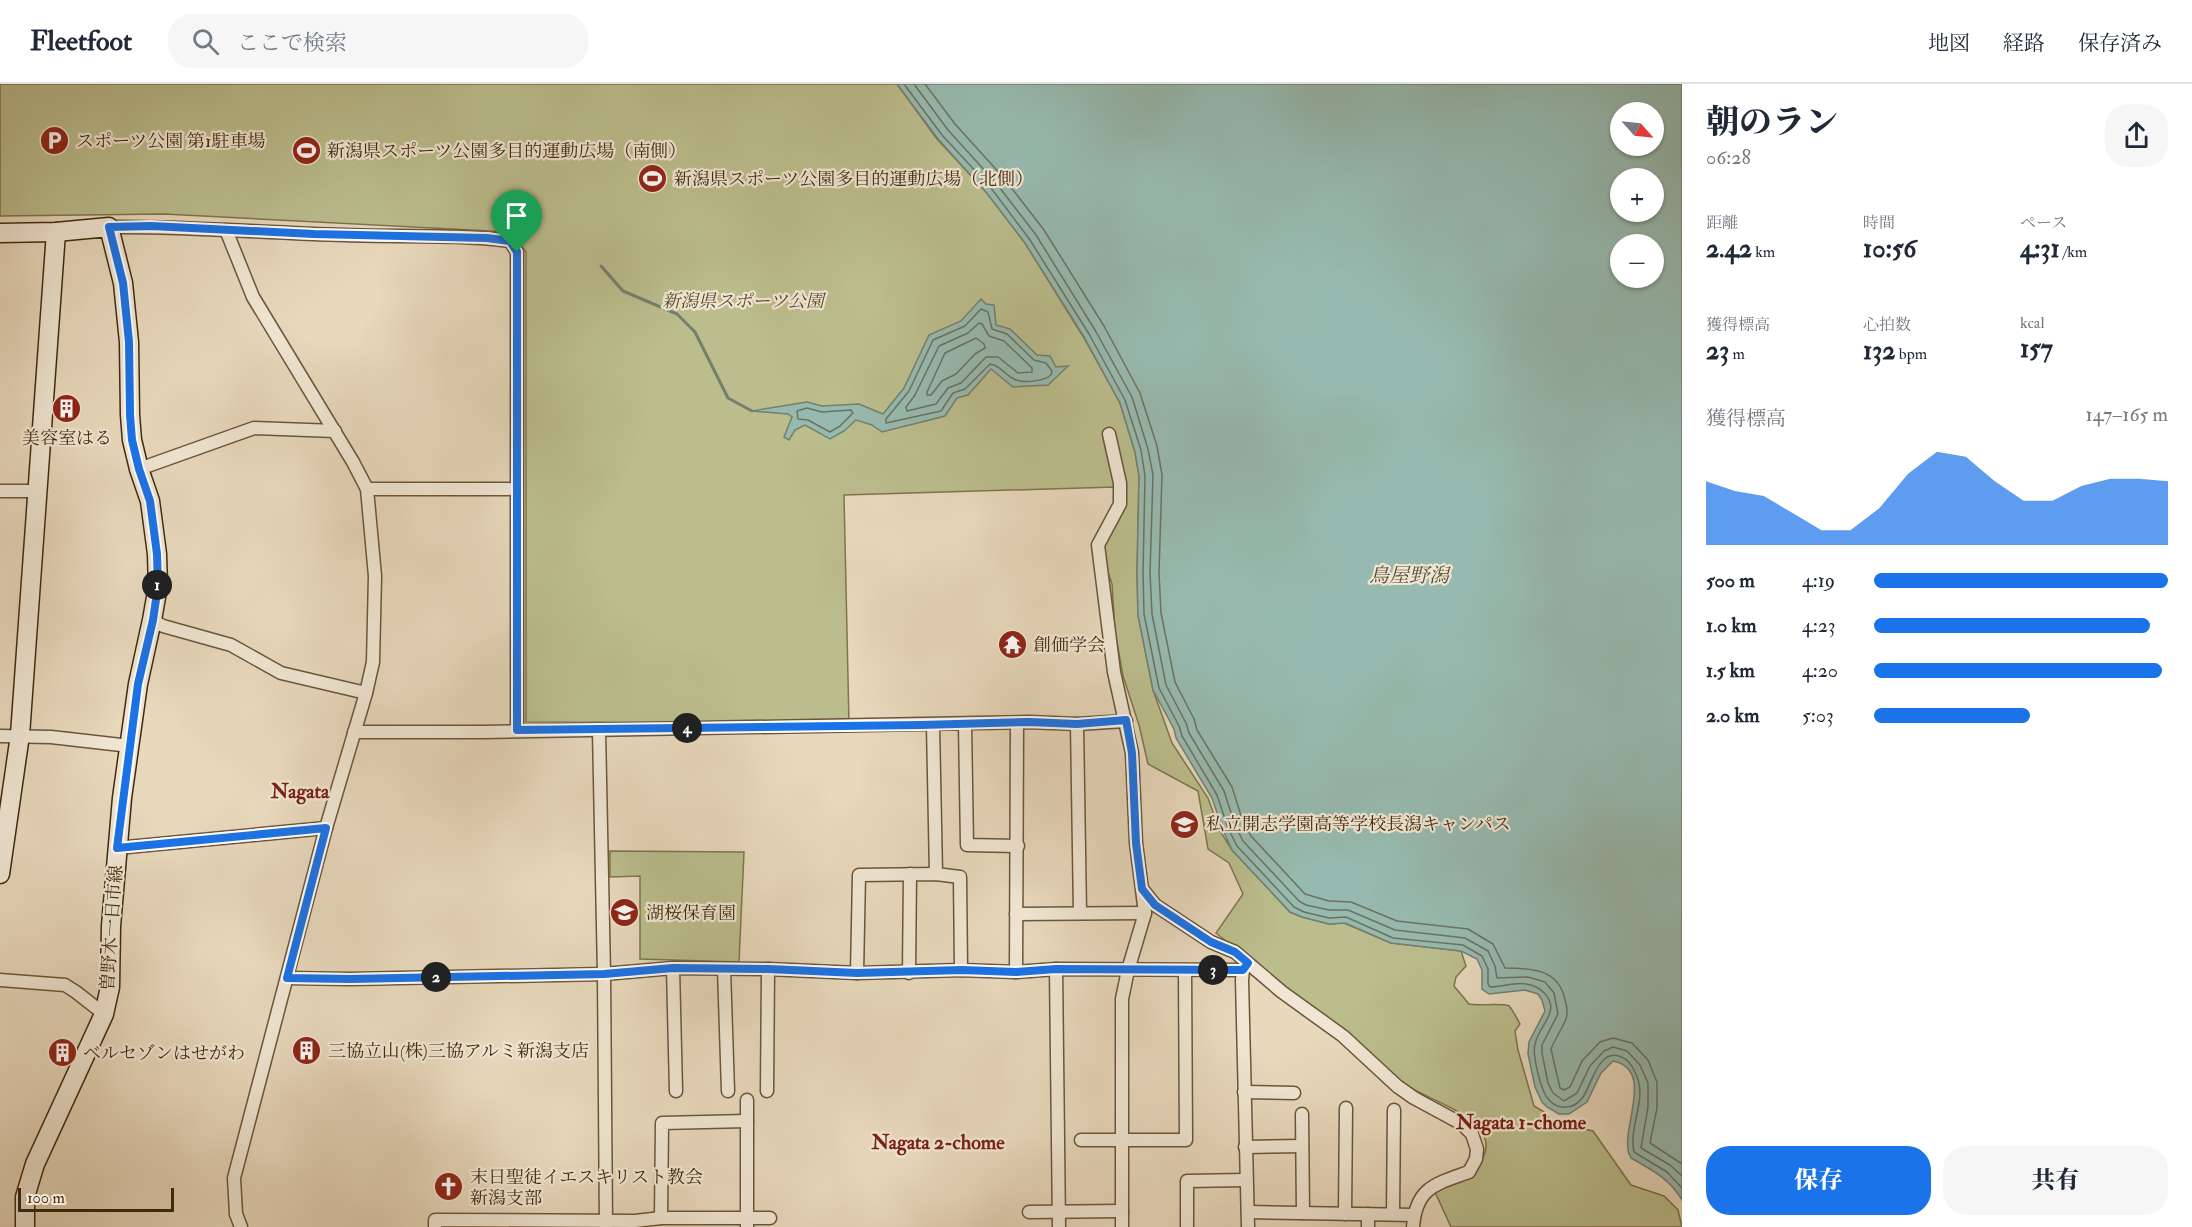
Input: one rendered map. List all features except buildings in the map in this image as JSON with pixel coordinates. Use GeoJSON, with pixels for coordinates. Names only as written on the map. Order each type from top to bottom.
{"type":"FeatureCollection","features":[{"type":"Feature","properties":{"kind":"main road"},"geometry":{"type":"LineString","coordinates":[[0,233],[56,232],[109,227]]}},
{"type":"Feature","properties":{"kind":"main road","name":"曽野木一日市線"},"geometry":{"type":"LineString","coordinates":[[26,1227],[25,1197],[35,1164],[104,1014],[110,987],[111,926],[117,848],[138,684],[153,620],[158,586],[157,554],[150,501],[139,469],[130,415],[123,283],[109,227]]}},
{"type":"Feature","properties":{"kind":"main road"},"geometry":{"type":"LineString","coordinates":[[0,874],[20,735],[56,232]]}},
{"type":"Feature","properties":{"kind":"street"},"geometry":{"type":"LineString","coordinates":[[109,227],[151,226],[379,236],[487,238],[510,241],[517,252],[517,730]]}},
{"type":"Feature","properties":{"kind":"street"},"geometry":{"type":"LineString","coordinates":[[226,230],[254,297],[367,489],[375,576],[373,662],[366,693],[326,828],[234,1178],[236,1214],[241,1227]]}},
{"type":"Feature","properties":{"kind":"street"},"geometry":{"type":"LineString","coordinates":[[139,469],[254,428],[334,431]]}},
{"type":"Feature","properties":{"kind":"street"},"geometry":{"type":"LineString","coordinates":[[1109,434],[1120,483],[1120,504],[1098,545],[1114,672],[1132,753],[1136,843],[1145,912],[1122,999],[1122,1227]]}},
{"type":"Feature","properties":{"kind":"street"},"geometry":{"type":"LineString","coordinates":[[367,489],[509,489]]}},
{"type":"Feature","properties":{"kind":"street"},"geometry":{"type":"LineString","coordinates":[[0,491],[39,491]]}},
{"type":"Feature","properties":{"kind":"street"},"geometry":{"type":"LineString","coordinates":[[153,620],[163,626],[231,645],[281,673],[366,693]]}},
{"type":"Feature","properties":{"kind":"street"},"geometry":{"type":"LineString","coordinates":[[354,732],[1077,724],[1126,720]]}},
{"type":"Feature","properties":{"kind":"street"},"geometry":{"type":"LineString","coordinates":[[1016,972],[1017,723]]}},
{"type":"Feature","properties":{"kind":"street"},"geometry":{"type":"LineString","coordinates":[[966,724],[967,845],[1018,846]]}},
{"type":"Feature","properties":{"kind":"street"},"geometry":{"type":"LineString","coordinates":[[1077,724],[1080,913]]}},
{"type":"Feature","properties":{"kind":"street"},"geometry":{"type":"LineString","coordinates":[[933,725],[936,874]]}},
{"type":"Feature","properties":{"kind":"street"},"geometry":{"type":"LineString","coordinates":[[599,731],[606,1224]]}},
{"type":"Feature","properties":{"kind":"street"},"geometry":{"type":"LineString","coordinates":[[0,736],[51,737],[130,746]]}},
{"type":"Feature","properties":{"kind":"street"},"geometry":{"type":"LineString","coordinates":[[117,848],[326,828]]}},
{"type":"Feature","properties":{"kind":"street"},"geometry":{"type":"LineString","coordinates":[[909,973],[910,874]]}},
{"type":"Feature","properties":{"kind":"street"},"geometry":{"type":"LineString","coordinates":[[857,973],[859,875],[936,874],[960,877],[962,970]]}},
{"type":"Feature","properties":{"kind":"street"},"geometry":{"type":"LineString","coordinates":[[1142,889],[1155,905],[1211,942],[1235,952],[1245,967],[1343,1036],[1397,1086],[1462,1124],[1472,1134],[1477,1149],[1476,1159],[1469,1172],[1431,1185],[1422,1194],[1414,1221],[1393,1214],[1248,1212]]}},
{"type":"Feature","properties":{"kind":"street"},"geometry":{"type":"LineString","coordinates":[[1016,914],[1145,912]]}},
{"type":"Feature","properties":{"kind":"street"},"geometry":{"type":"LineString","coordinates":[[287,978],[604,974],[673,968],[909,973],[962,970],[1016,972],[1056,969],[1185,970],[1245,967]]}},
{"type":"Feature","properties":{"kind":"street"},"geometry":{"type":"LineString","coordinates":[[1245,967],[1244,1092],[1248,1227]]}},
{"type":"Feature","properties":{"kind":"street"},"geometry":{"type":"LineString","coordinates":[[673,968],[676,1091]]}},
{"type":"Feature","properties":{"kind":"street"},"geometry":{"type":"LineString","coordinates":[[724,969],[728,1091]]}},
{"type":"Feature","properties":{"kind":"street"},"geometry":{"type":"LineString","coordinates":[[767,1091],[768,969]]}},
{"type":"Feature","properties":{"kind":"street"},"geometry":{"type":"LineString","coordinates":[[1056,969],[1059,1227]]}},
{"type":"Feature","properties":{"kind":"street"},"geometry":{"type":"LineString","coordinates":[[1081,1140],[1186,1140],[1185,970]]}},
{"type":"Feature","properties":{"kind":"street"},"geometry":{"type":"LineString","coordinates":[[0,980],[65,986],[104,1014]]}},
{"type":"Feature","properties":{"kind":"street"},"geometry":{"type":"LineString","coordinates":[[1244,1092],[1294,1093]]}},
{"type":"Feature","properties":{"kind":"street"},"geometry":{"type":"LineString","coordinates":[[747,1100],[747,1222]]}},
{"type":"Feature","properties":{"kind":"street"},"geometry":{"type":"LineString","coordinates":[[1345,1214],[1346,1108]]}},
{"type":"Feature","properties":{"kind":"street"},"geometry":{"type":"LineString","coordinates":[[1393,1214],[1394,1110]]}},
{"type":"Feature","properties":{"kind":"street"},"geometry":{"type":"LineString","coordinates":[[1302,1114],[1303,1213]]}},
{"type":"Feature","properties":{"kind":"street"},"geometry":{"type":"LineString","coordinates":[[661,1218],[662,1123],[747,1121]]}},
{"type":"Feature","properties":{"kind":"street"},"geometry":{"type":"LineString","coordinates":[[1245,1147],[1302,1146]]}},
{"type":"Feature","properties":{"kind":"street"},"geometry":{"type":"LineString","coordinates":[[1187,1227],[1187,1181],[1246,1180]]}},
{"type":"Feature","properties":{"kind":"street"},"geometry":{"type":"LineString","coordinates":[[1029,1212],[1122,1211]]}},
{"type":"Feature","properties":{"kind":"street"},"geometry":{"type":"LineString","coordinates":[[1368,1214],[1368,1227]]}},
{"type":"Feature","properties":{"kind":"street"},"geometry":{"type":"LineString","coordinates":[[435,1227],[435,1220],[635,1224],[661,1218],[696,1222],[747,1222],[770,1218]]}},
{"type":"Feature","properties":{"kind":"green space","name":"新潟県スポーツ公園"},"geometry":{"type":"Polygon","coordinates":[[[0,84],[897,84],[937,139],[986,192],[1025,243],[1084,338],[1120,403],[1135,452],[1139,476],[1138,615],[1153,690],[1172,743],[1208,798],[1220,831],[1232,850],[1290,912],[1329,924],[1344,923],[1391,943],[1461,951],[1466,966],[1456,977],[1454,986],[1469,1004],[1509,1006],[1520,1024],[1515,1031],[1518,1050],[1534,1106],[1546,1113],[1555,1129],[1577,1131],[1581,1128],[1593,1131],[1631,1185],[1664,1196],[1678,1210],[1682,1227],[1451,1227],[1435,1192],[1462,1178],[1479,1164],[1486,1146],[1479,1128],[1461,1113],[1414,1090],[1390,1075],[1216,933],[1243,894],[1229,863],[1208,849],[1198,791],[1148,764],[1139,725],[1123,676],[1115,632],[1112,584],[1101,552],[1113,525],[1115,487],[844,495],[849,723],[526,722],[526,252],[511,232],[164,214],[0,216],[0,84]]]}},
{"type":"Feature","properties":{"kind":"green space"},"geometry":{"type":"Polygon","coordinates":[[[610,851],[744,852],[739,962],[640,959],[640,876],[610,877],[610,851]]]}},
{"type":"Feature","properties":{"kind":"water","name":"鳥屋野潟"},"geometry":{"type":"Polygon","coordinates":[[[897,84],[1682,84],[1682,1200],[1666,1181],[1631,1158],[1628,1134],[1635,1090],[1633,1077],[1626,1067],[1613,1061],[1601,1073],[1587,1102],[1569,1114],[1559,1114],[1542,1102],[1535,1087],[1528,1054],[1529,1042],[1545,1011],[1538,994],[1525,990],[1489,994],[1482,989],[1482,970],[1477,959],[1461,951],[1391,943],[1345,923],[1329,924],[1290,912],[1232,850],[1212,798],[1176,738],[1174,729],[1153,690],[1138,615],[1139,476],[1135,452],[1120,403],[1084,337],[1025,243],[986,192],[938,139],[897,84]]]}},
{"type":"Feature","properties":{"kind":"water"},"geometry":{"type":"Polygon","coordinates":[[[981,299],[986,304],[994,305],[996,325],[1010,329],[1037,355],[1050,356],[1056,367],[1068,366],[1048,385],[1013,387],[991,369],[968,395],[957,398],[945,416],[882,432],[872,425],[856,420],[844,431],[830,439],[805,425],[795,430],[789,440],[784,437],[792,417],[788,414],[752,411],[807,402],[822,406],[859,404],[883,414],[904,388],[929,335],[961,321],[981,299]]]}},
{"type":"Feature","properties":{"kind":"waterway"},"geometry":{"type":"LineString","coordinates":[[601,266],[623,291],[677,314],[695,332],[728,398],[752,411]]}},
{"type":"Feature","properties":{"kind":"place","name":"スポーツ公園 第1駐車場"},"geometry":{"type":"Point","coordinates":[55,141]}},
{"type":"Feature","properties":{"kind":"place","name":"新潟県スポーツ公園多目的運動広場（南側）"},"geometry":{"type":"Point","coordinates":[306,151]}},
{"type":"Feature","properties":{"kind":"place","name":"新潟県スポーツ公園多目的運動広場（北側）"},"geometry":{"type":"Point","coordinates":[653,179]}},
{"type":"Feature","properties":{"kind":"place","name":"美容室はる"},"geometry":{"type":"Point","coordinates":[67,409]}},
{"type":"Feature","properties":{"kind":"place","name":"創価学会"},"geometry":{"type":"Point","coordinates":[1012,645]}},
{"type":"Feature","properties":{"kind":"place","name":"私立開志学園高等学校長潟キャンパス"},"geometry":{"type":"Point","coordinates":[1185,824]}},
{"type":"Feature","properties":{"kind":"place","name":"湖桜保育園"},"geometry":{"type":"Point","coordinates":[625,913]}},
{"type":"Feature","properties":{"kind":"place","name":"三協立山(株)三協アルミ新潟支店"},"geometry":{"type":"Point","coordinates":[307,1051]}},
{"type":"Feature","properties":{"kind":"place","name":"ベルセゾンはせがわ"},"geometry":{"type":"Point","coordinates":[62,1053]}},
{"type":"Feature","properties":{"kind":"place","name":"末日聖徒イエスキリスト教会 新潟支部"},"geometry":{"type":"Point","coordinates":[449,1187]}},
{"type":"Feature","properties":{"kind":"district","name":"Nagata"},"geometry":{"type":"Point","coordinates":[300,791]}},
{"type":"Feature","properties":{"kind":"district","name":"Nagata 1-chome"},"geometry":{"type":"Point","coordinates":[1521,1122]}},
{"type":"Feature","properties":{"kind":"district","name":"Nagata 2-chome"},"geometry":{"type":"Point","coordinates":[938,1142]}},
{"type":"Feature","properties":{"kind":"route"},"geometry":{"type":"LineString","coordinates":[[151,226],[314,234],[487,238],[510,241],[517,252],[517,730],[599,731],[1029,722],[1077,724],[1126,720],[1132,753],[1136,843],[1142,889],[1155,905],[1211,942],[1235,952],[1248,963],[1243,970],[1056,969],[1016,972],[962,970],[857,973],[673,968],[604,974],[287,978],[326,828],[117,848],[138,684],[153,620],[158,586],[157,554],[150,501],[132,440],[129,342],[123,283],[109,227],[151,226]]}}]}
